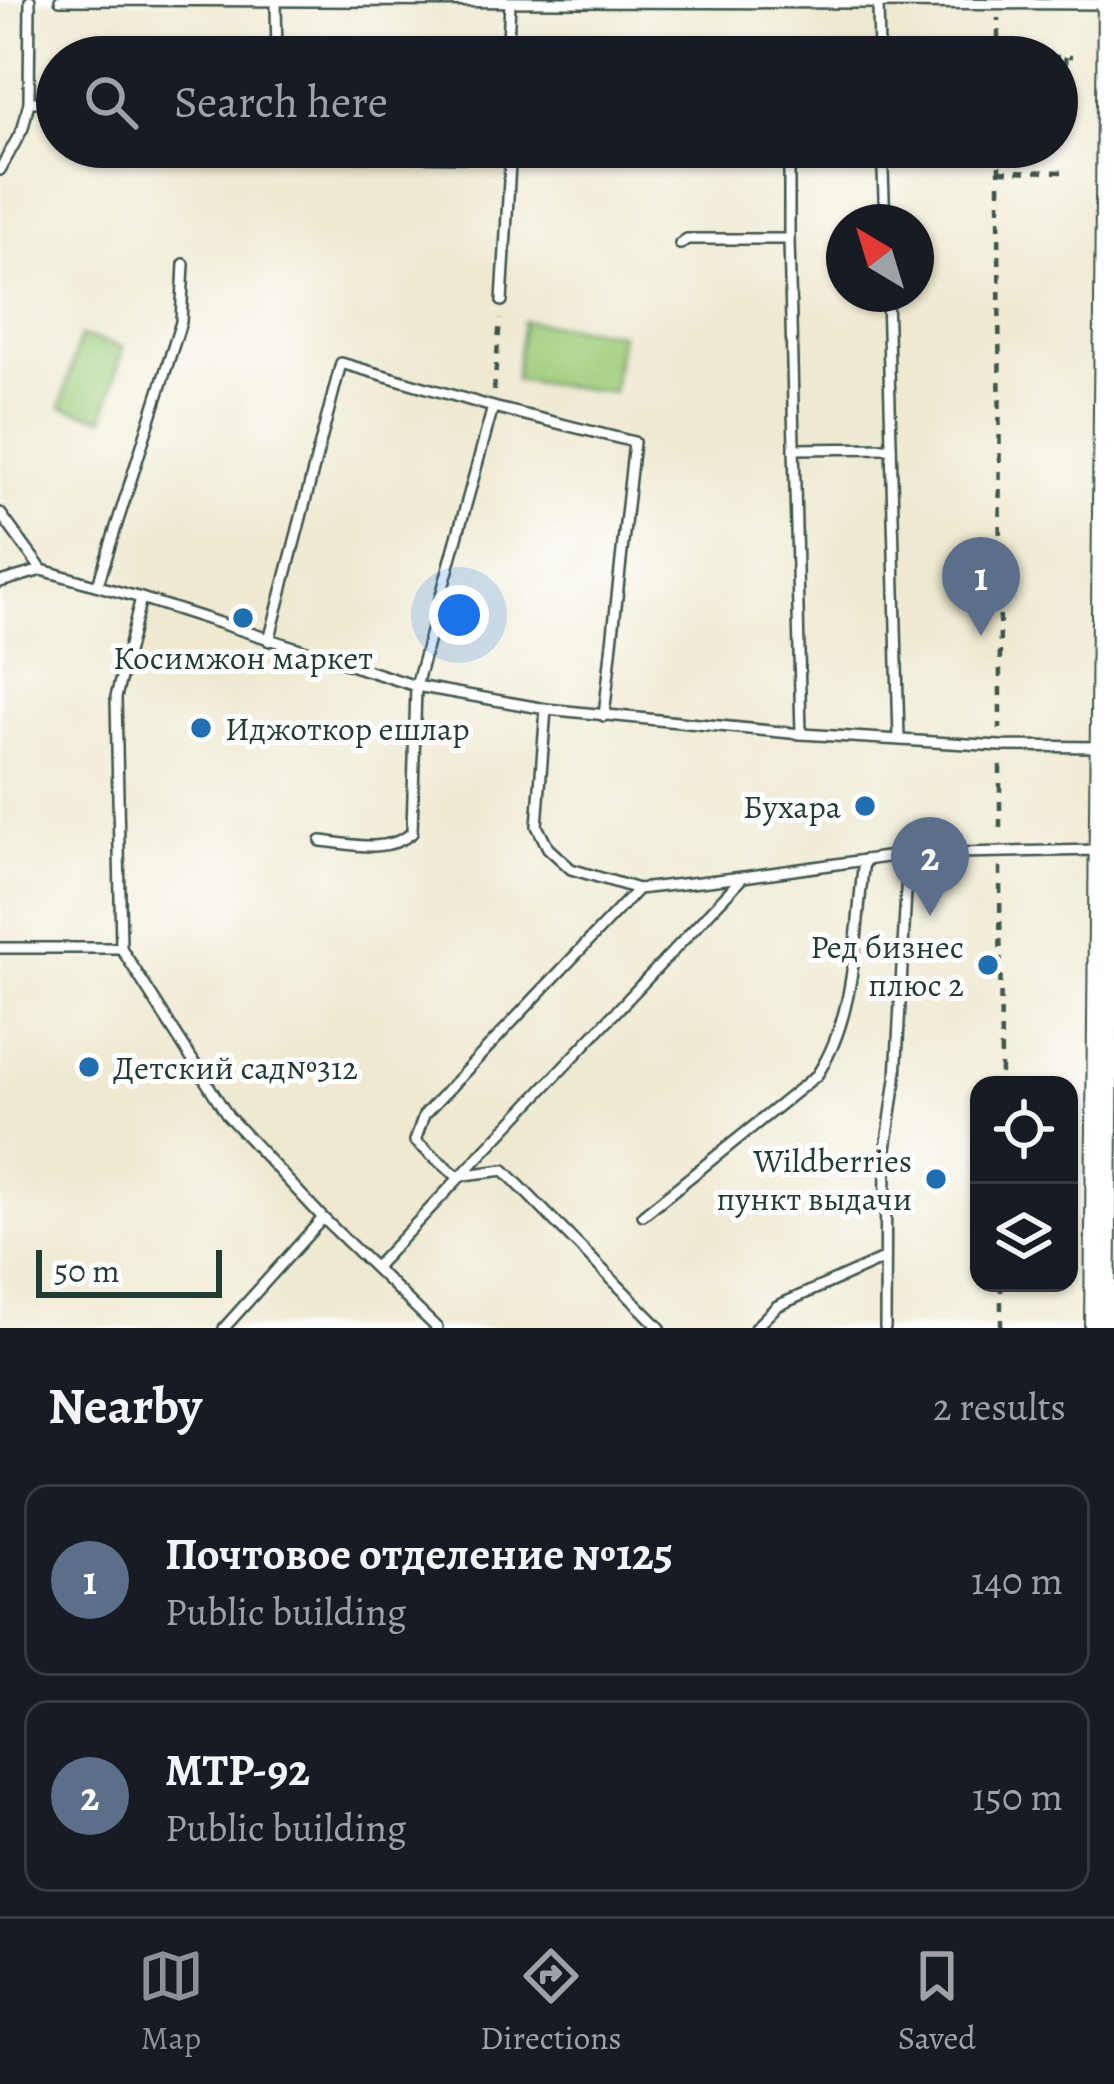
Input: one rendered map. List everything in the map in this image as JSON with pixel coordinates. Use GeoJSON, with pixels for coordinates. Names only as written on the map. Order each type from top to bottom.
{"type":"FeatureCollection","features":[{"type":"Feature","properties":{"kind":"main road"},"geometry":{"type":"LineString","coordinates":[[1100,1328],[1113,2]]}},
{"type":"Feature","properties":{"kind":"lane"},"geometry":{"type":"LineString","coordinates":[[0,170],[23,128],[29,102],[30,0]]}},
{"type":"Feature","properties":{"kind":"lane"},"geometry":{"type":"LineString","coordinates":[[59,0],[1113,2]]}},
{"type":"Feature","properties":{"kind":"lane"},"geometry":{"type":"LineString","coordinates":[[276,3],[277,36]]}},
{"type":"Feature","properties":{"kind":"lane"},"geometry":{"type":"LineString","coordinates":[[878,3],[879,36]]}},
{"type":"Feature","properties":{"kind":"lane"},"geometry":{"type":"LineString","coordinates":[[509,36],[510,4]]}},
{"type":"Feature","properties":{"kind":"lane"},"geometry":{"type":"LineString","coordinates":[[29,102],[36,102]]}},
{"type":"Feature","properties":{"kind":"lane"},"geometry":{"type":"LineString","coordinates":[[502,301],[510,168]]}},
{"type":"Feature","properties":{"kind":"lane"},"geometry":{"type":"LineString","coordinates":[[789,168],[801,734]]}},
{"type":"Feature","properties":{"kind":"lane"},"geometry":{"type":"LineString","coordinates":[[883,168],[884,204]]}},
{"type":"Feature","properties":{"kind":"lane"},"geometry":{"type":"LineString","coordinates":[[680,244],[687,238],[789,239]]}},
{"type":"Feature","properties":{"kind":"lane"},"geometry":{"type":"LineString","coordinates":[[98,584],[182,322],[184,264]]}},
{"type":"Feature","properties":{"kind":"lane"},"geometry":{"type":"LineString","coordinates":[[887,312],[899,738]]}},
{"type":"Feature","properties":{"kind":"lane"},"geometry":{"type":"LineString","coordinates":[[269,641],[341,363],[634,442],[604,716]]}},
{"type":"Feature","properties":{"kind":"lane"},"geometry":{"type":"LineString","coordinates":[[321,841],[379,847],[412,833],[416,686],[493,407]]}},
{"type":"Feature","properties":{"kind":"lane"},"geometry":{"type":"LineString","coordinates":[[794,449],[891,448]]}},
{"type":"Feature","properties":{"kind":"lane"},"geometry":{"type":"LineString","coordinates":[[0,513],[42,570]]}},
{"type":"Feature","properties":{"kind":"lane"},"geometry":{"type":"LineString","coordinates":[[0,582],[42,570],[416,686],[546,709],[801,734],[1106,747]]}},
{"type":"Feature","properties":{"kind":"lane"},"geometry":{"type":"LineString","coordinates":[[141,598],[116,697],[122,948],[228,1116],[323,1218],[437,1328]]}},
{"type":"Feature","properties":{"kind":"lane"},"geometry":{"type":"LineString","coordinates":[[546,709],[537,826],[548,848],[571,869],[638,889],[908,854],[1105,850]]}},
{"type":"Feature","properties":{"kind":"lane"},"geometry":{"type":"LineString","coordinates":[[885,1328],[886,1149],[896,1079],[908,854]]}},
{"type":"Feature","properties":{"kind":"lane"},"geometry":{"type":"LineString","coordinates":[[643,1215],[817,1075],[833,1051],[843,1022],[864,860]]}},
{"type":"Feature","properties":{"kind":"lane"},"geometry":{"type":"LineString","coordinates":[[375,1267],[743,877]]}},
{"type":"Feature","properties":{"kind":"lane"},"geometry":{"type":"LineString","coordinates":[[638,889],[424,1114],[415,1142],[457,1176],[504,1170],[660,1328]]}},
{"type":"Feature","properties":{"kind":"lane"},"geometry":{"type":"LineString","coordinates":[[0,948],[122,948]]}},
{"type":"Feature","properties":{"kind":"lane"},"geometry":{"type":"LineString","coordinates":[[224,1328],[323,1218]]}},
{"type":"Feature","properties":{"kind":"lane"},"geometry":{"type":"LineString","coordinates":[[754,1328],[777,1306],[883,1258]]}},
{"type":"Feature","properties":{"kind":"path"},"geometry":{"type":"LineString","coordinates":[[998,4],[998,36]]}},
{"type":"Feature","properties":{"kind":"path"},"geometry":{"type":"LineString","coordinates":[[1000,1076],[999,171],[1063,172]]}},
{"type":"Feature","properties":{"kind":"path"},"geometry":{"type":"LineString","coordinates":[[493,407],[502,301]]}},
{"type":"Feature","properties":{"kind":"path"},"geometry":{"type":"LineString","coordinates":[[1000,1292],[1000,1328]]}},
{"type":"Feature","properties":{"kind":"green space"},"geometry":{"type":"Polygon","coordinates":[[[523,321],[620,333],[613,392],[515,380],[523,321]]]}},
{"type":"Feature","properties":{"kind":"green space"},"geometry":{"type":"Polygon","coordinates":[[[80,336],[123,347],[104,418],[61,407],[80,336]]]}},
{"type":"Feature","properties":{"kind":"place","name":"Косимжон маркет"},"geometry":{"type":"Point","coordinates":[243,618]}},
{"type":"Feature","properties":{"kind":"place","name":"Почтовое отделение №125"},"geometry":{"type":"Point","coordinates":[981,636]}},
{"type":"Feature","properties":{"kind":"place","name":"Иджоткор ешлар"},"geometry":{"type":"Point","coordinates":[201,728]}},
{"type":"Feature","properties":{"kind":"place","name":"Бухара"},"geometry":{"type":"Point","coordinates":[865,806]}},
{"type":"Feature","properties":{"kind":"place","name":"MTP-92"},"geometry":{"type":"Point","coordinates":[930,916]}},
{"type":"Feature","properties":{"kind":"place","name":"Ред бизнес плюс 2"},"geometry":{"type":"Point","coordinates":[988,965]}},
{"type":"Feature","properties":{"kind":"place","name":"Детский сад№312"},"geometry":{"type":"Point","coordinates":[89,1067]}},
{"type":"Feature","properties":{"kind":"place","name":"Wildberries пункт выдачи"},"geometry":{"type":"Point","coordinates":[936,1179]}}]}
